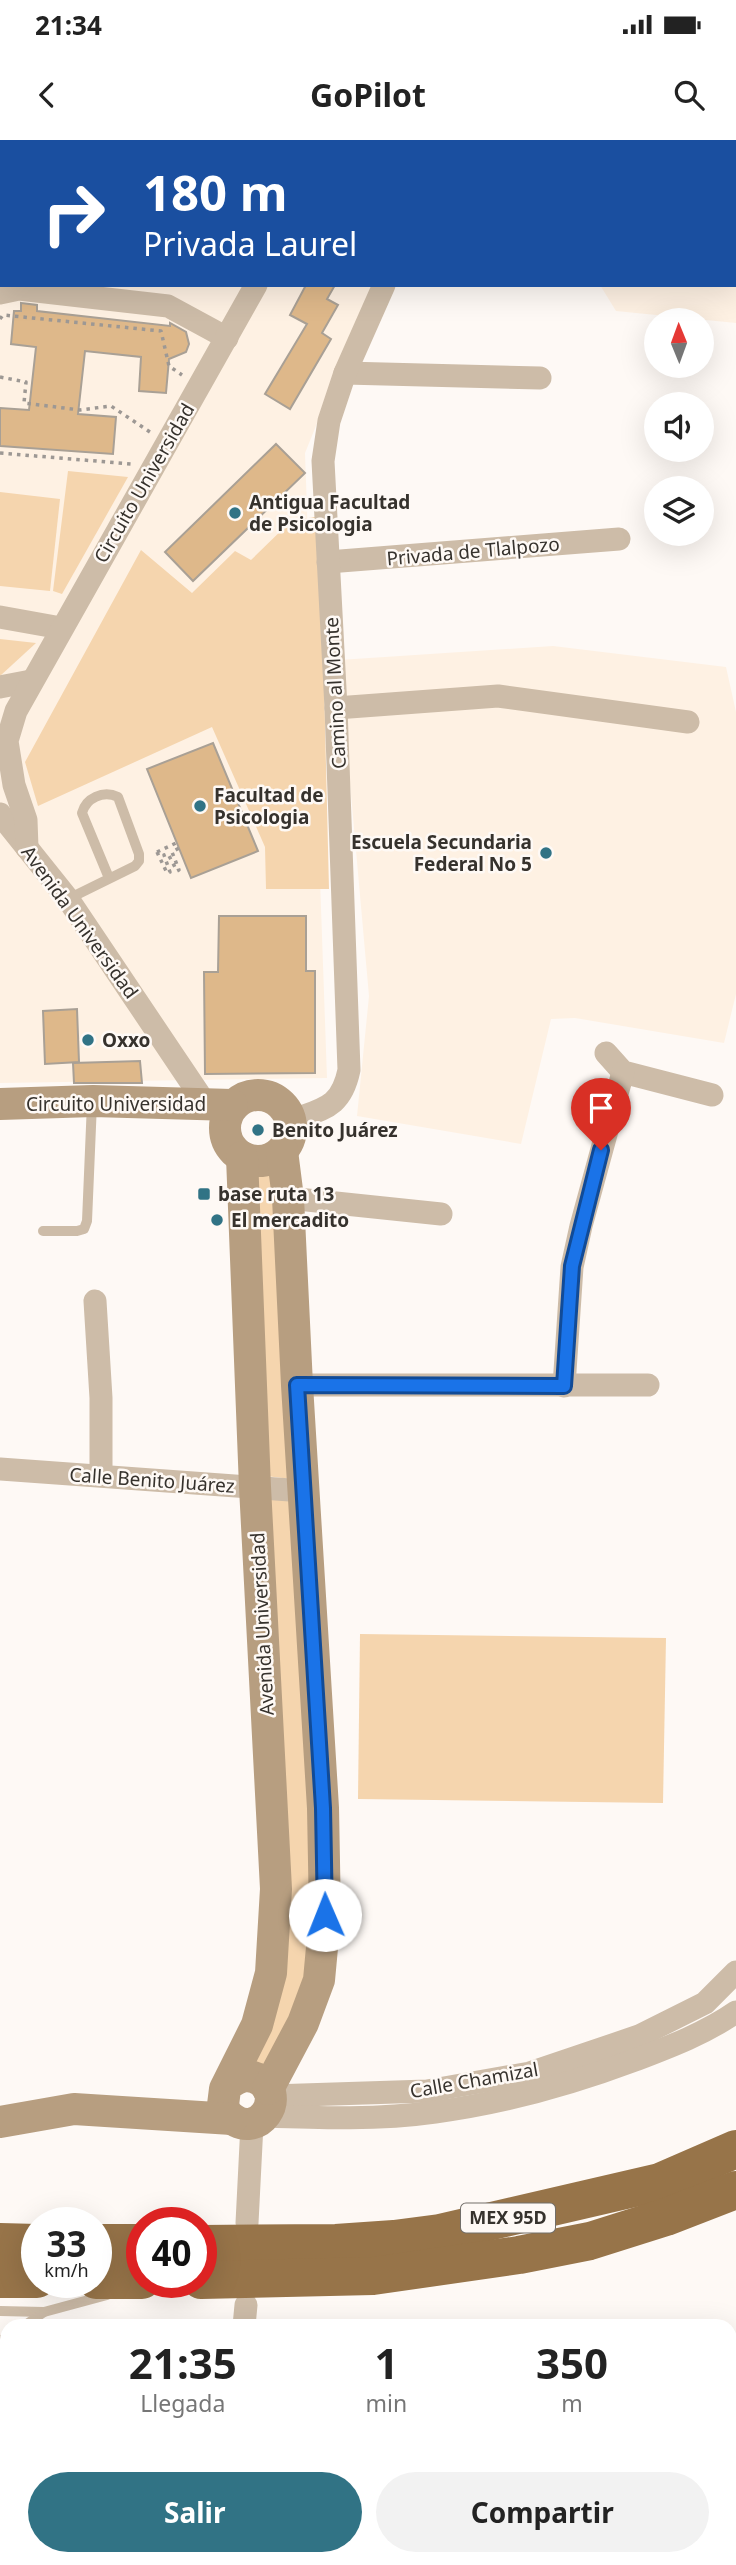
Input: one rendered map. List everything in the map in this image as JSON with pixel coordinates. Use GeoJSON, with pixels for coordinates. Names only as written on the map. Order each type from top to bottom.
{"type":"FeatureCollection","features":[{"type":"Feature","properties":{"kind":"highway","name":"MEX 95D"},"geometry":{"type":"LineString","coordinates":[[217,2244],[337,2243],[440,2233],[660,2182],[736,2149]]}},
{"type":"Feature","properties":{"kind":"highway","name":"MEX 95D"},"geometry":{"type":"LineString","coordinates":[[217,2280],[373,2276],[519,2255],[590,2241],[666,2217],[736,2190]]}},
{"type":"Feature","properties":{"kind":"highway"},"geometry":{"type":"LineString","coordinates":[[0,2279],[21,2288]]}},
{"type":"Feature","properties":{"kind":"street","name":"Circuito Universidad"},"geometry":{"type":"LineString","coordinates":[[27,848],[26,820],[14,785],[7,741],[16,711],[255,287]]}},
{"type":"Feature","properties":{"kind":"street","name":"Camino al Monte"},"geometry":{"type":"LineString","coordinates":[[286,1136],[331,1105],[345,1090],[349,1070],[336,708],[323,461],[330,421],[345,373],[383,287]]}},
{"type":"Feature","properties":{"kind":"street"},"geometry":{"type":"LineString","coordinates":[[0,293],[19,289],[169,306],[227,338]]}},
{"type":"Feature","properties":{"kind":"street"},"geometry":{"type":"LineString","coordinates":[[345,373],[540,378]]}},
{"type":"Feature","properties":{"kind":"street","name":"Privada de Tlalpozo"},"geometry":{"type":"LineString","coordinates":[[328,562],[619,539]]}},
{"type":"Feature","properties":{"kind":"street"},"geometry":{"type":"LineString","coordinates":[[0,617],[61,628]]}},
{"type":"Feature","properties":{"kind":"street"},"geometry":{"type":"LineString","coordinates":[[0,687],[31,681]]}},
{"type":"Feature","properties":{"kind":"street"},"geometry":{"type":"LineString","coordinates":[[336,708],[498,696],[688,722]]}},
{"type":"Feature","properties":{"kind":"street","name":"Avenida Universidad"},"geometry":{"type":"LineString","coordinates":[[0,814],[68,899],[219,1104]]}},
{"type":"Feature","properties":{"kind":"street"},"geometry":{"type":"LineString","coordinates":[[606,1053],[622,1073],[712,1095]]}},
{"type":"Feature","properties":{"kind":"street"},"geometry":{"type":"LineString","coordinates":[[564,1386],[572,1266],[580,1226],[622,1073]]}},
{"type":"Feature","properties":{"kind":"street"},"geometry":{"type":"LineString","coordinates":[[247,2223],[249,2103],[303,2023],[319,1980],[325,1915],[323,1808],[297,1385],[288,1198],[287,1112],[272,1097],[250,1095],[219,1104],[225,1119],[225,1134],[231,1147],[242,1157],[263,1161],[286,1136]]}},
{"type":"Feature","properties":{"kind":"street","name":"Circuito Universidad"},"geometry":{"type":"LineString","coordinates":[[0,1104],[93,1101],[219,1104]]}},
{"type":"Feature","properties":{"kind":"street","name":"Avenida Universidad"},"geometry":{"type":"LineString","coordinates":[[242,1157],[255,1487],[276,1889],[271,1973],[257,2025],[249,2103]]}},
{"type":"Feature","properties":{"kind":"street"},"geometry":{"type":"LineString","coordinates":[[288,1198],[441,1214]]}},
{"type":"Feature","properties":{"kind":"street"},"geometry":{"type":"LineString","coordinates":[[95,1301],[101,1398],[101,1475]]}},
{"type":"Feature","properties":{"kind":"street"},"geometry":{"type":"LineString","coordinates":[[297,1385],[648,1385]]}},
{"type":"Feature","properties":{"kind":"street","name":"Calle Benito Juárez"},"geometry":{"type":"LineString","coordinates":[[0,1469],[303,1491]]}},
{"type":"Feature","properties":{"kind":"street","name":"Calle Chamizal"},"geometry":{"type":"LineString","coordinates":[[0,2122],[74,2109],[249,2103],[427,2091],[530,2073],[639,2036],[705,2003],[736,1972]]}},
{"type":"Feature","properties":{"kind":"street","name":"Calle Chamizal"},"geometry":{"type":"LineString","coordinates":[[0,2102],[78,2087],[366,2117],[433,2113],[478,2105],[586,2078],[673,2046],[736,2012]]}},
{"type":"Feature","properties":{"kind":"lane"},"geometry":{"type":"LineString","coordinates":[[68,899],[135,866],[139,861],[139,854],[118,797],[110,793],[95,797],[84,805],[82,813],[109,878]]}},
{"type":"Feature","properties":{"kind":"lane"},"geometry":{"type":"LineString","coordinates":[[43,1231],[84,1229],[87,1221],[93,1101]]}},
{"type":"Feature","properties":{"kind":"lane"},"geometry":{"type":"LineString","coordinates":[[0,2311],[36,2298]]}},
{"type":"Feature","properties":{"kind":"lane"},"geometry":{"type":"LineString","coordinates":[[28,2319],[40,2298]]}},
{"type":"Feature","properties":{"kind":"path"},"geometry":{"type":"LineString","coordinates":[[0,319],[4,315],[161,331],[169,366],[199,387]]}},
{"type":"Feature","properties":{"kind":"path"},"geometry":{"type":"LineString","coordinates":[[0,377],[26,382],[24,403],[80,410],[111,406],[167,443]]}},
{"type":"Feature","properties":{"kind":"path"},"geometry":{"type":"LineString","coordinates":[[0,453],[154,466]]}},
{"type":"Feature","properties":{"kind":"path"},"geometry":{"type":"LineString","coordinates":[[176,842],[158,851],[167,873],[170,872],[164,855],[167,854],[177,871],[179,870],[172,852],[178,848]]}},
{"type":"Feature","properties":{"kind":"shaded area"},"geometry":{"type":"Polygon","coordinates":[[[0,287],[372,287],[305,453],[327,1078],[0,1083],[0,287]]]}},
{"type":"Feature","properties":{"kind":"shaded area"},"geometry":{"type":"Polygon","coordinates":[[[601,287],[736,287],[736,323],[714,321],[714,308],[644,308],[644,314],[616,311],[601,287]]]}},
{"type":"Feature","properties":{"kind":"shaded area"},"geometry":{"type":"Polygon","coordinates":[[[68,471],[128,477],[62,594],[53,591],[68,471]]]}},
{"type":"Feature","properties":{"kind":"shaded area"},"geometry":{"type":"Polygon","coordinates":[[[0,492],[60,499],[50,591],[0,586],[0,492]]]}},
{"type":"Feature","properties":{"kind":"shaded area"},"geometry":{"type":"Polygon","coordinates":[[[320,516],[329,889],[266,889],[265,847],[212,727],[38,806],[25,762],[141,550],[192,593],[235,551],[251,560],[291,521],[320,516]]]}},
{"type":"Feature","properties":{"kind":"shaded area"},"geometry":{"type":"Polygon","coordinates":[[[0,639],[36,643],[0,676],[0,639]]]}},
{"type":"Feature","properties":{"kind":"shaded area","name":"Escuela Secundaria Federal No 5"},"geometry":{"type":"Polygon","coordinates":[[[553,646],[726,667],[736,712],[736,994],[724,1043],[575,1018],[551,1019],[521,1144],[357,1116],[369,996],[339,660],[553,646]]]}},
{"type":"Feature","properties":{"kind":"shaded area"},"geometry":{"type":"Polygon","coordinates":[[[277,1168],[292,1479],[265,1476],[249,1169],[277,1168]]]}},
{"type":"Feature","properties":{"kind":"shaded area"},"geometry":{"type":"Polygon","coordinates":[[[264,1495],[298,1500],[318,1889],[311,1983],[268,2073],[247,2063],[278,1981],[264,1495]]]}},
{"type":"Feature","properties":{"kind":"shaded area"},"geometry":{"type":"Polygon","coordinates":[[[360,1634],[666,1638],[663,1803],[358,1799],[360,1634]]]}},
{"type":"Feature","properties":{"kind":"building"},"geometry":{"type":"Polygon","coordinates":[[[305,287],[334,287],[327,299],[338,305],[322,333],[331,339],[290,409],[265,394],[307,324],[290,315],[305,287]]]}},
{"type":"Feature","properties":{"kind":"building"},"geometry":{"type":"Polygon","coordinates":[[[21,303],[37,305],[37,311],[170,326],[170,323],[186,332],[189,344],[186,352],[169,359],[166,393],[139,391],[141,357],[85,351],[78,414],[116,417],[113,454],[0,446],[0,408],[29,410],[36,347],[11,344],[14,311],[21,311],[21,303]]]}},
{"type":"Feature","properties":{"kind":"building","name":"Antigua Facultad de Psicologia"},"geometry":{"type":"Polygon","coordinates":[[[276,444],[305,473],[193,581],[165,552],[276,444]]]}},
{"type":"Feature","properties":{"kind":"building","name":"Facultad de Psicologia"},"geometry":{"type":"Polygon","coordinates":[[[213,743],[258,851],[191,878],[147,769],[213,743]]]}},
{"type":"Feature","properties":{"kind":"building"},"geometry":{"type":"Polygon","coordinates":[[[219,916],[306,916],[306,971],[315,971],[315,1073],[205,1074],[204,972],[218,972],[219,916]]]}},
{"type":"Feature","properties":{"kind":"building"},"geometry":{"type":"Polygon","coordinates":[[[77,1009],[79,1062],[45,1064],[43,1011],[77,1009]]]}},
{"type":"Feature","properties":{"kind":"building"},"geometry":{"type":"Polygon","coordinates":[[[140,1061],[142,1083],[74,1083],[73,1063],[140,1061]]]}},
{"type":"Feature","properties":{"kind":"place","name":"Antigua Facultad de Psicologia"},"geometry":{"type":"Point","coordinates":[235,513]}},
{"type":"Feature","properties":{"kind":"place","name":"Facultad de Psicologia"},"geometry":{"type":"Point","coordinates":[200,806]}},
{"type":"Feature","properties":{"kind":"place","name":"Escuela Secundaria Federal No 5"},"geometry":{"type":"Point","coordinates":[546,853]}},
{"type":"Feature","properties":{"kind":"place","name":"Oxxo"},"geometry":{"type":"Point","coordinates":[88,1040]}},
{"type":"Feature","properties":{"kind":"place","name":"Benito Juárez"},"geometry":{"type":"Point","coordinates":[258,1130]}},
{"type":"Feature","properties":{"kind":"place","name":"base ruta 13"},"geometry":{"type":"Point","coordinates":[204,1194]}},
{"type":"Feature","properties":{"kind":"place","name":"El mercadito"},"geometry":{"type":"Point","coordinates":[217,1220]}},
{"type":"Feature","properties":{"kind":"route"},"geometry":{"type":"LineString","coordinates":[[325,1915],[323,1808],[297,1385],[564,1386],[572,1266],[601,1150]]}}]}
